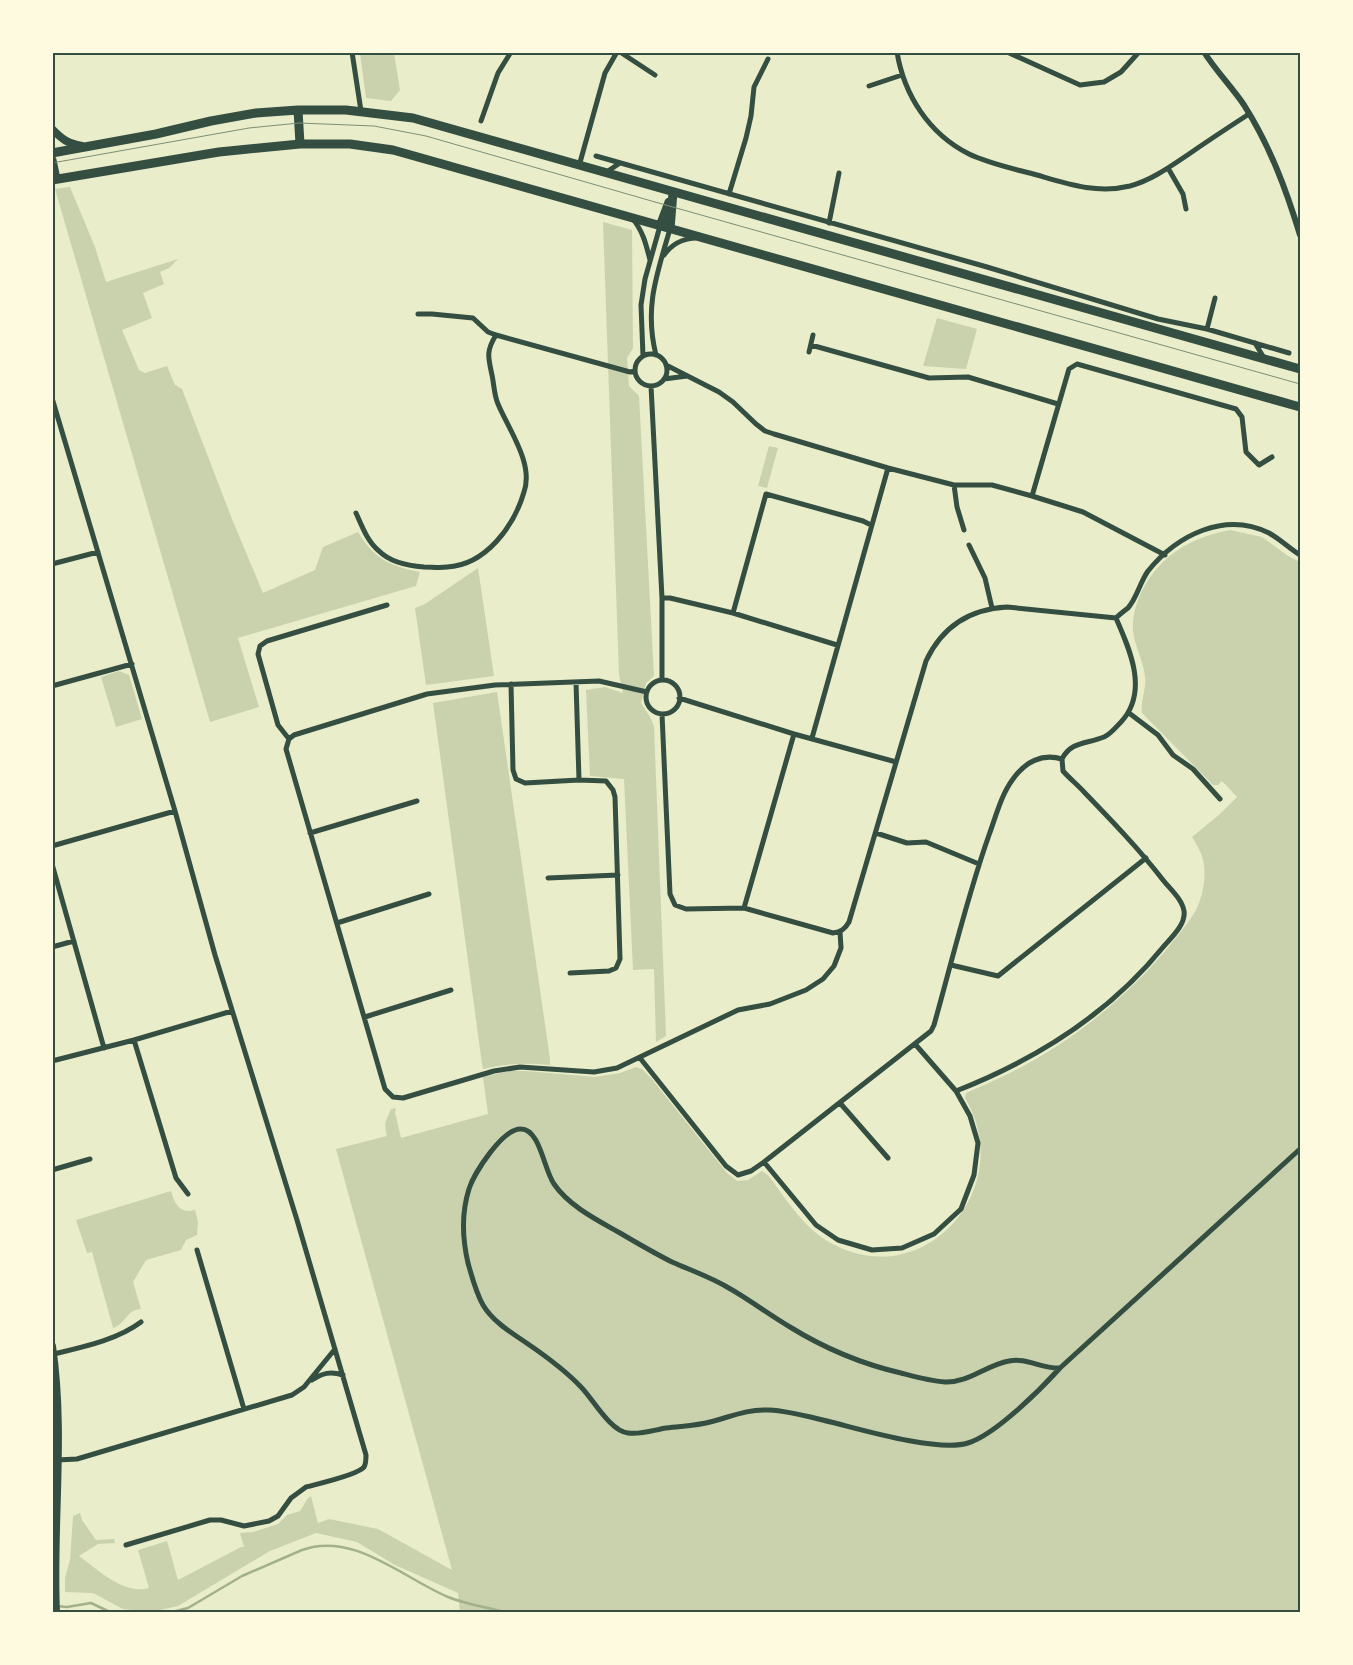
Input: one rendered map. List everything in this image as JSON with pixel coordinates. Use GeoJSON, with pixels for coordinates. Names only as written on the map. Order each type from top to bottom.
{"type":"FeatureCollection","features":[{"type":"Feature","properties":{"kind":"highway"},"geometry":{"type":"LineString","coordinates":[[298,110],[300,144]]}},
{"type":"Feature","properties":{"kind":"highway"},"geometry":{"type":"LineString","coordinates":[[52,153],[256,113],[298,110],[346,110],[413,118],[1300,369]]}},
{"type":"Feature","properties":{"kind":"highway"},"geometry":{"type":"LineString","coordinates":[[52,160],[54,179],[219,152],[300,144],[350,144],[393,150],[1300,404]]}},
{"type":"Feature","properties":{"kind":"highway"},"geometry":{"type":"LineString","coordinates":[[660,226],[673,192]]}},
{"type":"Feature","properties":{"kind":"highway"},"geometry":{"type":"LineString","coordinates":[[670,229],[673,192]]}},
{"type":"Feature","properties":{"kind":"main road"},"geometry":{"type":"LineString","coordinates":[[52,130],[70,144],[85,146]]}},
{"type":"Feature","properties":{"kind":"main road"},"geometry":{"type":"LineString","coordinates":[[53,1350],[58,1460],[56,1612]]}},
{"type":"Feature","properties":{"kind":"street"},"geometry":{"type":"LineString","coordinates":[[352,52],[361,111]]}},
{"type":"Feature","properties":{"kind":"street"},"geometry":{"type":"LineString","coordinates":[[481,121],[498,73],[512,52]]}},
{"type":"Feature","properties":{"kind":"street"},"geometry":{"type":"LineString","coordinates":[[579,166],[605,73],[618,52],[655,75]]}},
{"type":"Feature","properties":{"kind":"street"},"geometry":{"type":"LineString","coordinates":[[898,52],[902,75],[916,106],[934,128],[956,146],[979,158],[1097,190],[1130,186],[1147,180],[1249,114]]}},
{"type":"Feature","properties":{"kind":"street"},"geometry":{"type":"LineString","coordinates":[[1007,52],[1080,85],[1104,82],[1121,72],[1139,52]]}},
{"type":"Feature","properties":{"kind":"street"},"geometry":{"type":"LineString","coordinates":[[1204,53],[1233,89],[1276,164],[1300,235]]}},
{"type":"Feature","properties":{"kind":"street"},"geometry":{"type":"LineString","coordinates":[[729,194],[746,138],[751,116],[754,87],[768,58]]}},
{"type":"Feature","properties":{"kind":"street"},"geometry":{"type":"LineString","coordinates":[[869,86],[902,75]]}},
{"type":"Feature","properties":{"kind":"street"},"geometry":{"type":"LineString","coordinates":[[596,156],[987,267],[1158,319],[1207,329],[1289,353]]}},
{"type":"Feature","properties":{"kind":"street"},"geometry":{"type":"LineString","coordinates":[[604,173],[620,163]]}},
{"type":"Feature","properties":{"kind":"street"},"geometry":{"type":"LineString","coordinates":[[1168,168],[1183,194],[1186,209]]}},
{"type":"Feature","properties":{"kind":"street"},"geometry":{"type":"LineString","coordinates":[[829,223],[839,173]]}},
{"type":"Feature","properties":{"kind":"street"},"geometry":{"type":"LineString","coordinates":[[631,217],[642,232],[650,260]]}},
{"type":"Feature","properties":{"kind":"street"},"geometry":{"type":"LineString","coordinates":[[643,356],[641,305],[645,279],[660,226]]}},
{"type":"Feature","properties":{"kind":"street"},"geometry":{"type":"LineString","coordinates":[[670,229],[654,286],[651,304],[652,342],[656,355],[666,365],[719,392],[765,431],[888,468],[954,485],[992,486],[1032,496],[1083,512],[1165,555]]}},
{"type":"Feature","properties":{"kind":"street"},"geometry":{"type":"LineString","coordinates":[[661,259],[677,242],[702,238]]}},
{"type":"Feature","properties":{"kind":"street"},"geometry":{"type":"LineString","coordinates":[[904,258],[906,245]]}},
{"type":"Feature","properties":{"kind":"street"},"geometry":{"type":"LineString","coordinates":[[1207,329],[1216,298]]}},
{"type":"Feature","properties":{"kind":"street"},"geometry":{"type":"LineString","coordinates":[[418,314],[472,318],[488,332],[496,335],[630,372],[634,371]]}},
{"type":"Feature","properties":{"kind":"street"},"geometry":{"type":"LineString","coordinates":[[356,512],[369,540],[380,552],[412,566],[448,567],[457,565],[476,558],[490,548],[503,533],[517,511],[528,478],[525,464],[497,402],[488,356],[489,346],[496,335]]}},
{"type":"Feature","properties":{"kind":"street"},"geometry":{"type":"LineString","coordinates":[[808,352],[813,336]]}},
{"type":"Feature","properties":{"kind":"street"},"geometry":{"type":"LineString","coordinates":[[1255,343],[1264,359]]}},
{"type":"Feature","properties":{"kind":"street"},"geometry":{"type":"LineString","coordinates":[[811,345],[929,378],[968,377],[1058,404]]}},
{"type":"Feature","properties":{"kind":"street"},"geometry":{"type":"LineString","coordinates":[[656,355],[643,356],[636,363],[634,371],[642,384],[651,386],[664,379],[687,376]]}},
{"type":"Feature","properties":{"kind":"street"},"geometry":{"type":"LineString","coordinates":[[1032,496],[1069,369],[1077,364],[1236,409],[1242,417],[1246,452],[1260,465],[1272,457]]}},
{"type":"Feature","properties":{"kind":"street"},"geometry":{"type":"LineString","coordinates":[[664,379],[666,365]]}},
{"type":"Feature","properties":{"kind":"street"},"geometry":{"type":"LineString","coordinates":[[651,386],[662,598],[662,680]]}},
{"type":"Feature","properties":{"kind":"street"},"geometry":{"type":"LineString","coordinates":[[52,398],[132,664],[232,1011],[294,1211],[366,1455],[365,1466],[362,1469],[355,1473],[306,1487],[291,1498],[278,1516],[270,1521],[244,1526],[221,1520],[210,1520],[126,1545]]}},
{"type":"Feature","properties":{"kind":"street"},"geometry":{"type":"LineString","coordinates":[[812,738],[888,468]]}},
{"type":"Feature","properties":{"kind":"street"},"geometry":{"type":"LineString","coordinates":[[954,485],[957,507],[964,530]]}},
{"type":"Feature","properties":{"kind":"street"},"geometry":{"type":"LineString","coordinates":[[733,613],[766,494],[863,521],[871,525]]}},
{"type":"Feature","properties":{"kind":"street"},"geometry":{"type":"LineString","coordinates":[[662,714],[670,894],[675,905],[686,909],[744,908],[833,934],[846,928],[849,922],[926,661],[940,637],[959,622],[974,614],[992,608],[1007,607],[1116,618],[1128,607],[1148,572],[1179,542],[1205,528],[1230,524],[1254,528],[1270,534],[1300,555]]}},
{"type":"Feature","properties":{"kind":"street"},"geometry":{"type":"LineString","coordinates":[[969,545],[985,578],[992,608]]}},
{"type":"Feature","properties":{"kind":"street"},"geometry":{"type":"LineString","coordinates":[[52,564],[98,552]]}},
{"type":"Feature","properties":{"kind":"street"},"geometry":{"type":"LineString","coordinates":[[662,598],[670,598],[733,613],[837,645]]}},
{"type":"Feature","properties":{"kind":"street"},"geometry":{"type":"LineString","coordinates":[[289,739],[278,725],[258,654],[260,646],[267,641],[387,605]]}},
{"type":"Feature","properties":{"kind":"street"},"geometry":{"type":"LineString","coordinates":[[956,1091],[991,1078],[1037,1054],[1082,1024],[1117,996],[1164,947],[1181,925],[1184,912],[1179,899],[1146,858],[1063,771],[1062,759],[1071,747],[1110,734],[1129,713],[1134,704],[1136,675],[1129,649],[1116,618]]}},
{"type":"Feature","properties":{"kind":"street"},"geometry":{"type":"LineString","coordinates":[[52,686],[132,664]]}},
{"type":"Feature","properties":{"kind":"street"},"geometry":{"type":"LineString","coordinates":[[662,680],[673,684],[679,692],[676,708],[667,714],[652,710],[646,702],[646,692],[651,685],[662,680]]}},
{"type":"Feature","properties":{"kind":"street"},"geometry":{"type":"LineString","coordinates":[[646,692],[605,682],[576,682],[511,684],[427,694],[294,735],[289,739],[286,748],[385,1089],[393,1097],[403,1098],[494,1071],[520,1067],[594,1072],[617,1068],[738,1010],[770,1004],[806,990],[823,979],[834,966],[841,948],[840,932]]}},
{"type":"Feature","properties":{"kind":"street"},"geometry":{"type":"LineString","coordinates":[[576,682],[580,780]]}},
{"type":"Feature","properties":{"kind":"street"},"geometry":{"type":"LineString","coordinates":[[511,684],[513,770],[516,779],[525,783],[580,780],[606,781],[613,790],[615,797],[620,963],[609,972],[570,973]]}},
{"type":"Feature","properties":{"kind":"street"},"geometry":{"type":"LineString","coordinates":[[679,698],[794,734],[896,762]]}},
{"type":"Feature","properties":{"kind":"street"},"geometry":{"type":"LineString","coordinates":[[1129,713],[1158,735],[1173,755],[1193,769],[1220,799]]}},
{"type":"Feature","properties":{"kind":"street"},"geometry":{"type":"LineString","coordinates":[[744,908],[794,734]]}},
{"type":"Feature","properties":{"kind":"street"},"geometry":{"type":"LineString","coordinates":[[640,1058],[726,1166],[738,1175],[751,1171],[764,1162],[931,1031],[979,864],[1005,792],[1014,777],[1037,758],[1050,756],[1062,759]]}},
{"type":"Feature","properties":{"kind":"street"},"geometry":{"type":"LineString","coordinates":[[310,833],[418,801]]}},
{"type":"Feature","properties":{"kind":"street"},"geometry":{"type":"LineString","coordinates":[[52,846],[175,811]]}},
{"type":"Feature","properties":{"kind":"street"},"geometry":{"type":"LineString","coordinates":[[876,833],[907,843],[926,842],[979,864]]}},
{"type":"Feature","properties":{"kind":"street"},"geometry":{"type":"LineString","coordinates":[[951,965],[998,976],[1146,858]]}},
{"type":"Feature","properties":{"kind":"street"},"geometry":{"type":"LineString","coordinates":[[52,864],[104,1048]]}},
{"type":"Feature","properties":{"kind":"street"},"geometry":{"type":"LineString","coordinates":[[548,878],[618,875]]}},
{"type":"Feature","properties":{"kind":"street"},"geometry":{"type":"LineString","coordinates":[[337,922],[429,894]]}},
{"type":"Feature","properties":{"kind":"street"},"geometry":{"type":"LineString","coordinates":[[52,947],[74,942]]}},
{"type":"Feature","properties":{"kind":"street"},"geometry":{"type":"LineString","coordinates":[[365,1016],[451,990]]}},
{"type":"Feature","properties":{"kind":"street"},"geometry":{"type":"LineString","coordinates":[[52,1061],[134,1040],[232,1011]]}},
{"type":"Feature","properties":{"kind":"street"},"geometry":{"type":"LineString","coordinates":[[134,1040],[176,1178],[188,1194]]}},
{"type":"Feature","properties":{"kind":"street"},"geometry":{"type":"LineString","coordinates":[[764,1162],[816,1225],[838,1240],[872,1250],[902,1248],[934,1234],[961,1209],[974,1174],[978,1143],[970,1116],[956,1091],[915,1044]]}},
{"type":"Feature","properties":{"kind":"street"},"geometry":{"type":"LineString","coordinates":[[840,1103],[888,1158]]}},
{"type":"Feature","properties":{"kind":"street"},"geometry":{"type":"LineString","coordinates":[[1060,1368],[1018,1359],[1002,1362],[958,1381],[939,1381],[885,1370],[821,1344],[792,1329],[725,1286],[666,1259],[619,1233],[570,1202],[553,1183],[537,1141],[534,1135],[527,1130],[512,1131],[506,1136],[477,1170],[470,1185],[463,1210],[462,1234],[472,1278],[484,1308],[493,1318],[553,1362],[580,1386],[612,1424],[620,1430],[628,1433],[708,1422],[732,1414],[750,1411],[771,1410],[877,1434],[942,1446],[967,1444],[982,1438],[997,1427],[1300,1149]]}},
{"type":"Feature","properties":{"kind":"street"},"geometry":{"type":"LineString","coordinates":[[52,1170],[90,1159]]}},
{"type":"Feature","properties":{"kind":"street"},"geometry":{"type":"LineString","coordinates":[[197,1250],[244,1409]]}},
{"type":"Feature","properties":{"kind":"street"},"geometry":{"type":"LineString","coordinates":[[53,1350],[116,1336],[132,1329],[141,1322]]}},
{"type":"Feature","properties":{"kind":"street"},"geometry":{"type":"LineString","coordinates":[[58,1460],[77,1459],[292,1395],[309,1382],[335,1349]]}},
{"type":"Feature","properties":{"kind":"street"},"geometry":{"type":"LineString","coordinates":[[309,1382],[325,1373],[334,1372],[343,1375]]}},
{"type":"Feature","properties":{"kind":"green space"},"geometry":{"type":"Polygon","coordinates":[[[360,53],[394,53],[400,90],[391,101],[366,98],[360,53]]]}},
{"type":"Feature","properties":{"kind":"green space"},"geometry":{"type":"Polygon","coordinates":[[[70,187],[95,247],[106,282],[178,259],[169,268],[160,272],[164,284],[143,293],[152,318],[122,330],[139,370],[145,373],[167,366],[175,385],[182,389],[232,519],[263,593],[315,570],[323,547],[358,532],[370,549],[384,560],[400,567],[420,572],[416,586],[238,638],[259,707],[210,722],[55,189],[70,187]]]}},
{"type":"Feature","properties":{"kind":"green space"},"geometry":{"type":"Polygon","coordinates":[[[603,222],[632,230],[633,348],[627,358],[629,386],[639,396],[654,676],[646,683],[641,703],[654,726],[666,1036],[656,1042],[654,969],[633,970],[624,779],[590,776],[586,690],[605,687],[623,693],[619,675],[603,222]]]}},
{"type":"Feature","properties":{"kind":"green space"},"geometry":{"type":"Polygon","coordinates":[[[937,318],[977,329],[966,369],[923,366],[937,318]]]}},
{"type":"Feature","properties":{"kind":"green space"},"geometry":{"type":"Polygon","coordinates":[[[769,446],[778,448],[767,488],[758,486],[769,446]]]}},
{"type":"Feature","properties":{"kind":"green space"},"geometry":{"type":"Polygon","coordinates":[[[1230,530],[1262,537],[1288,556],[1300,562],[1300,1612],[460,1612],[458,1593],[395,1565],[357,1542],[316,1533],[270,1551],[178,1606],[151,1612],[123,1609],[93,1593],[65,1592],[65,1578],[70,1560],[73,1516],[80,1513],[82,1520],[96,1540],[114,1539],[115,1543],[98,1544],[79,1556],[121,1585],[139,1589],[149,1588],[138,1550],[167,1541],[178,1580],[244,1547],[240,1533],[253,1532],[278,1524],[287,1515],[300,1511],[311,1496],[318,1523],[329,1519],[378,1529],[452,1570],[336,1149],[387,1136],[385,1124],[391,1109],[396,1108],[395,1112],[401,1138],[488,1114],[483,1077],[509,1071],[526,1071],[595,1077],[620,1073],[636,1067],[642,1069],[651,1078],[727,1173],[737,1181],[748,1180],[762,1171],[768,1175],[803,1221],[829,1242],[864,1255],[897,1255],[927,1244],[952,1224],[970,1198],[980,1166],[978,1133],[965,1098],[966,1093],[1043,1055],[1071,1037],[1103,1012],[1148,971],[1188,923],[1200,901],[1204,877],[1203,861],[1192,837],[1237,797],[1222,781],[1218,785],[1213,785],[1142,713],[1145,676],[1134,637],[1133,621],[1142,591],[1158,567],[1178,550],[1190,543],[1203,537],[1230,530]]]}},
{"type":"Feature","properties":{"kind":"green space"},"geometry":{"type":"Polygon","coordinates":[[[478,568],[494,676],[426,685],[415,608],[425,604],[478,568]]]}},
{"type":"Feature","properties":{"kind":"green space"},"geometry":{"type":"Polygon","coordinates":[[[119,671],[129,675],[142,719],[116,727],[101,677],[119,671]]]}},
{"type":"Feature","properties":{"kind":"green space"},"geometry":{"type":"Polygon","coordinates":[[[497,692],[550,1065],[516,1064],[483,1069],[433,703],[497,692]]]}},
{"type":"Feature","properties":{"kind":"green space"},"geometry":{"type":"Polygon","coordinates":[[[171,1191],[178,1207],[185,1211],[195,1210],[198,1222],[197,1235],[186,1240],[181,1250],[146,1260],[133,1282],[141,1309],[133,1311],[113,1328],[92,1252],[87,1253],[76,1220],[171,1191]]]}},
{"type":"Feature","properties":{"kind":"waterway"},"geometry":{"type":"LineString","coordinates":[[172,1612],[188,1608],[242,1576],[302,1550],[321,1546],[340,1547],[359,1552],[377,1559],[448,1597],[468,1604],[504,1612]]}},
{"type":"Feature","properties":{"kind":"waterway"},"geometry":{"type":"LineString","coordinates":[[56,1606],[67,1607],[91,1603],[110,1612]]}},
{"type":"Feature","properties":{"kind":"tram line"},"geometry":{"type":"LineString","coordinates":[[52,163],[249,128],[299,123],[374,126],[426,136],[1300,384]]}}]}
